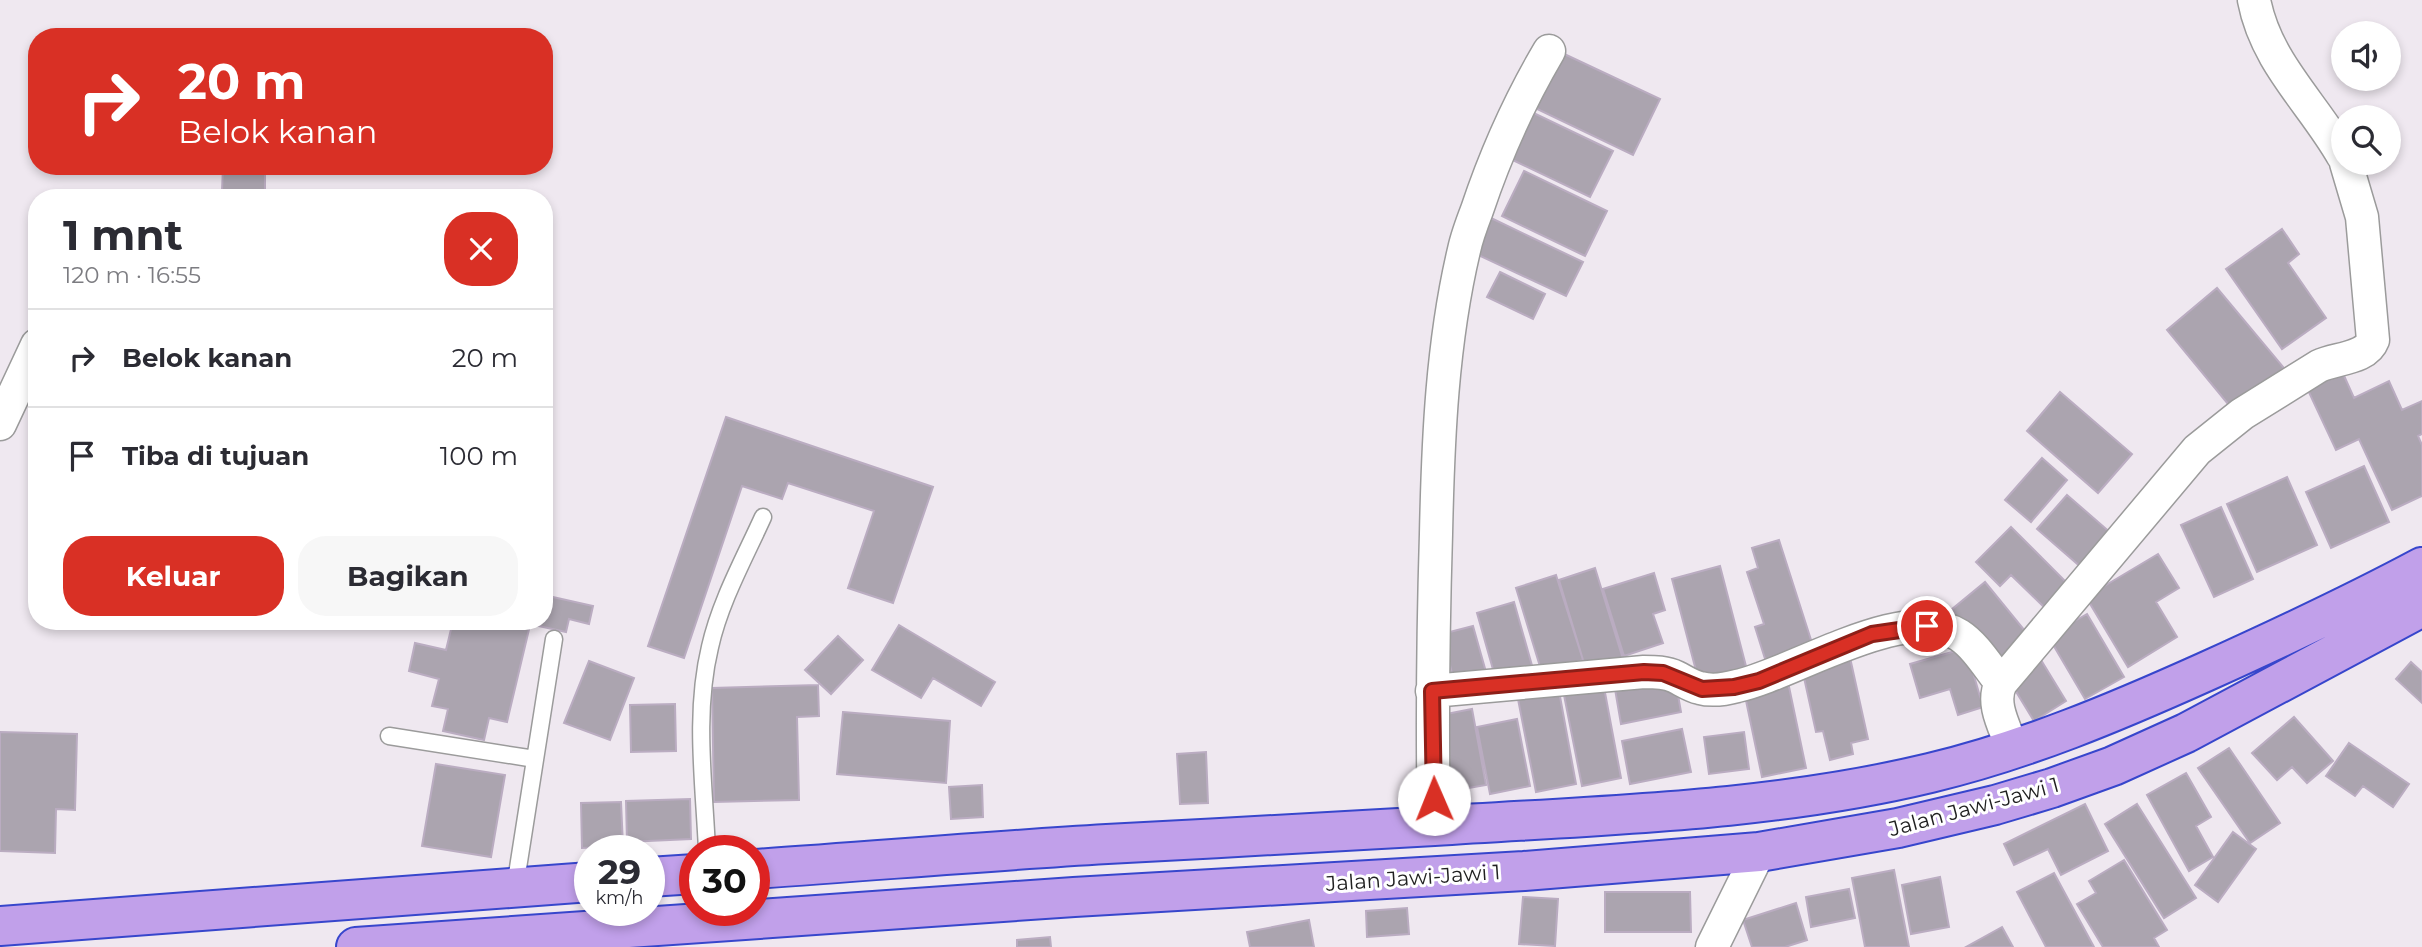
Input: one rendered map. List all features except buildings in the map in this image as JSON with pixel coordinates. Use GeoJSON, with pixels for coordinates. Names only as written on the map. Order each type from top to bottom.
{"type":"FeatureCollection","features":[{"type":"Feature","properties":{"kind":"highway"},"geometry":{"type":"LineString","coordinates":[[770,868],[1105,844],[1297,835],[1668,811],[1774,801],[1930,773],[2013,750],[2119,711],[2291,633],[2422,567]]}},
{"type":"Feature","properties":{"kind":"highway","name":"Jalan Jawi-Jawi 1"},"geometry":{"type":"LineString","coordinates":[[770,913],[1297,886],[1524,871],[1759,852],[1898,828],[1995,805],[2113,766],[2186,733],[2422,607]]}},
{"type":"Feature","properties":{"kind":"highway"},"geometry":{"type":"LineString","coordinates":[[1297,835],[1297,886]]}},
{"type":"Feature","properties":{"kind":"highway"},"geometry":{"type":"LineString","coordinates":[[0,926],[574,882]]}},
{"type":"Feature","properties":{"kind":"highway","name":"Jalan Jawi-Jawi 1"},"geometry":{"type":"LineString","coordinates":[[356,947],[679,918]]}},
{"type":"Feature","properties":{"kind":"street"},"geometry":{"type":"LineString","coordinates":[[2254,0],[2264,38],[2276,60],[2331,136]]}},
{"type":"Feature","properties":{"kind":"street"},"geometry":{"type":"LineString","coordinates":[[1434,826],[1432,691],[1438,438],[1444,368],[1464,249],[1500,143],[1549,51]]}},
{"type":"Feature","properties":{"kind":"street"},"geometry":{"type":"LineString","coordinates":[[2013,750],[1996,703],[1996,693],[2001,683],[2196,450],[2242,414],[2319,366],[2331,360],[2363,353],[2371,348],[2374,340],[2362,217],[2350,175]]}},
{"type":"Feature","properties":{"kind":"street"},"geometry":{"type":"LineString","coordinates":[[0,424],[28,364]]}},
{"type":"Feature","properties":{"kind":"street"},"geometry":{"type":"LineString","coordinates":[[1432,691],[1644,672],[1663,673],[1702,689],[1734,687],[1759,681],[1872,634],[1927,626],[1958,634],[1971,645],[2001,683]]}},
{"type":"Feature","properties":{"kind":"street"},"geometry":{"type":"LineString","coordinates":[[1712,947],[1759,852]]}},
{"type":"Feature","properties":{"kind":"lane"},"geometry":{"type":"LineString","coordinates":[[706,835],[701,722],[705,673],[710,646],[723,608],[763,517]]}},
{"type":"Feature","properties":{"kind":"lane"},"geometry":{"type":"LineString","coordinates":[[515,887],[554,639]]}},
{"type":"Feature","properties":{"kind":"lane"},"geometry":{"type":"LineString","coordinates":[[388,736],[535,759]]}},
{"type":"Feature","properties":{"kind":"route"},"geometry":{"type":"LineString","coordinates":[[1434,799],[1432,691],[1644,672],[1663,673],[1702,689],[1734,687],[1759,681],[1872,634],[1927,626]]}}]}
